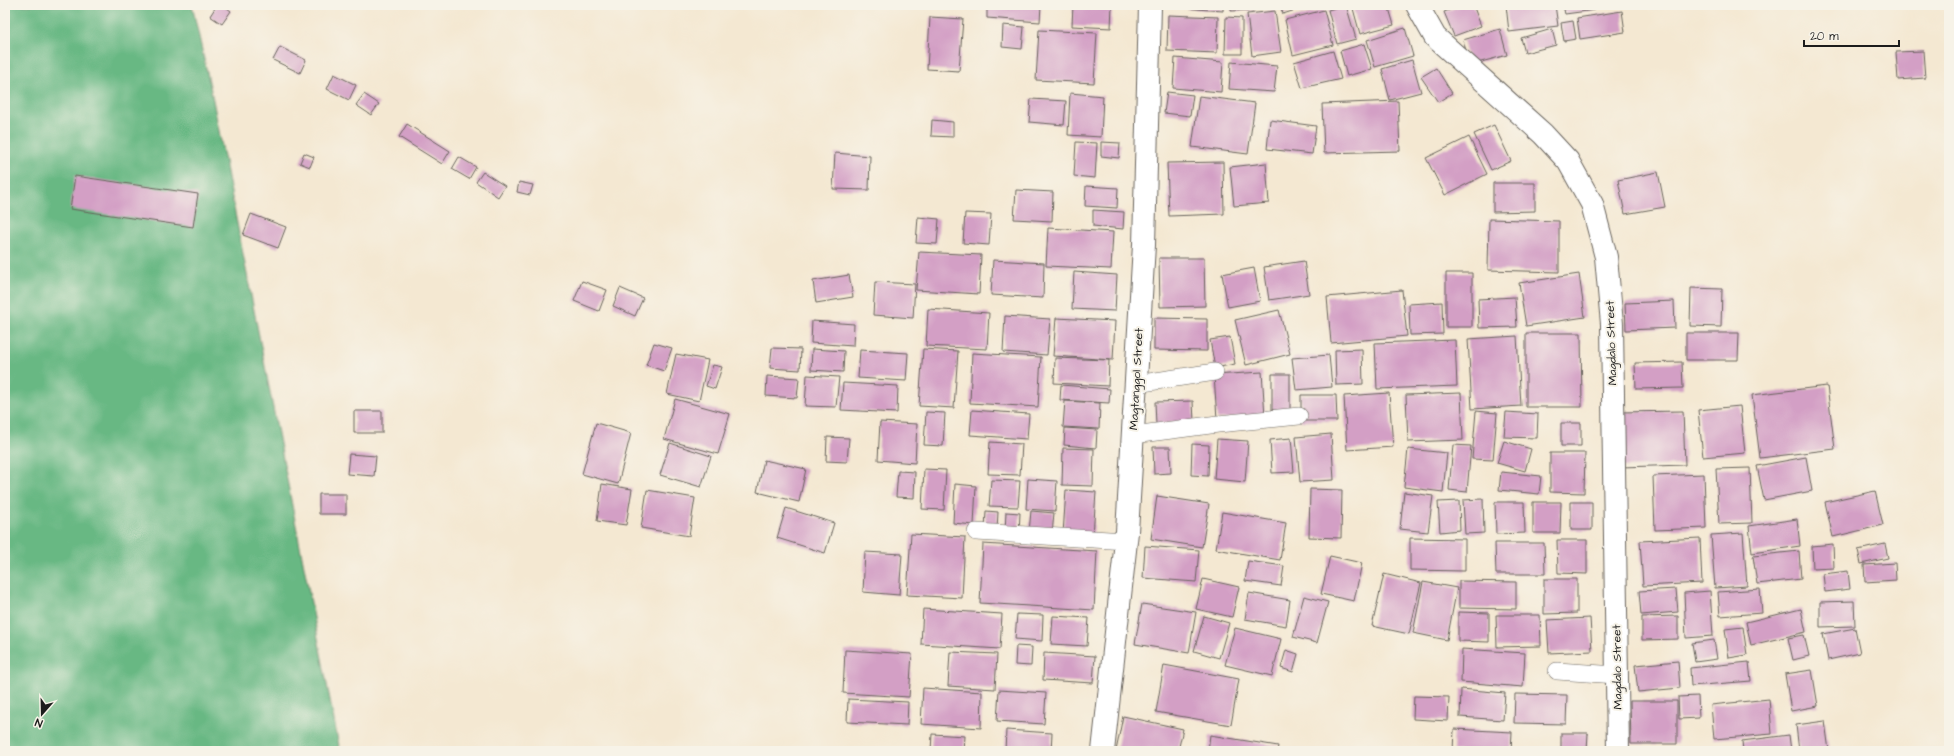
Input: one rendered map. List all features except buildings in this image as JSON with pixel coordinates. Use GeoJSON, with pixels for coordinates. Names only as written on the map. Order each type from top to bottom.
{"type":"FeatureCollection","features":[{"type":"Feature","properties":{"kind":"street","name":"Magtanggol Street"},"geometry":{"type":"LineString","coordinates":[[1103,751],[1126,541],[1133,436],[1144,244],[1150,5]]}},
{"type":"Feature","properties":{"kind":"street","name":"Magdalo Street"},"geometry":{"type":"LineString","coordinates":[[1417,5],[1435,37],[1543,134],[1568,161],[1592,204],[1606,257],[1612,324],[1618,751]]}},
{"type":"Feature","properties":{"kind":"lane"},"geometry":{"type":"LineString","coordinates":[[1136,384],[1215,372]]}},
{"type":"Feature","properties":{"kind":"lane"},"geometry":{"type":"LineString","coordinates":[[1133,436],[1218,424],[1299,416]]}},
{"type":"Feature","properties":{"kind":"lane"},"geometry":{"type":"LineString","coordinates":[[976,532],[1126,541]]}},
{"type":"Feature","properties":{"kind":"lane"},"geometry":{"type":"LineString","coordinates":[[1556,671],[1617,675]]}},
{"type":"Feature","properties":{"kind":"green space"},"geometry":{"type":"Polygon","coordinates":[[[5,5],[192,5],[212,95],[340,751],[5,751],[5,5]]]}}]}
